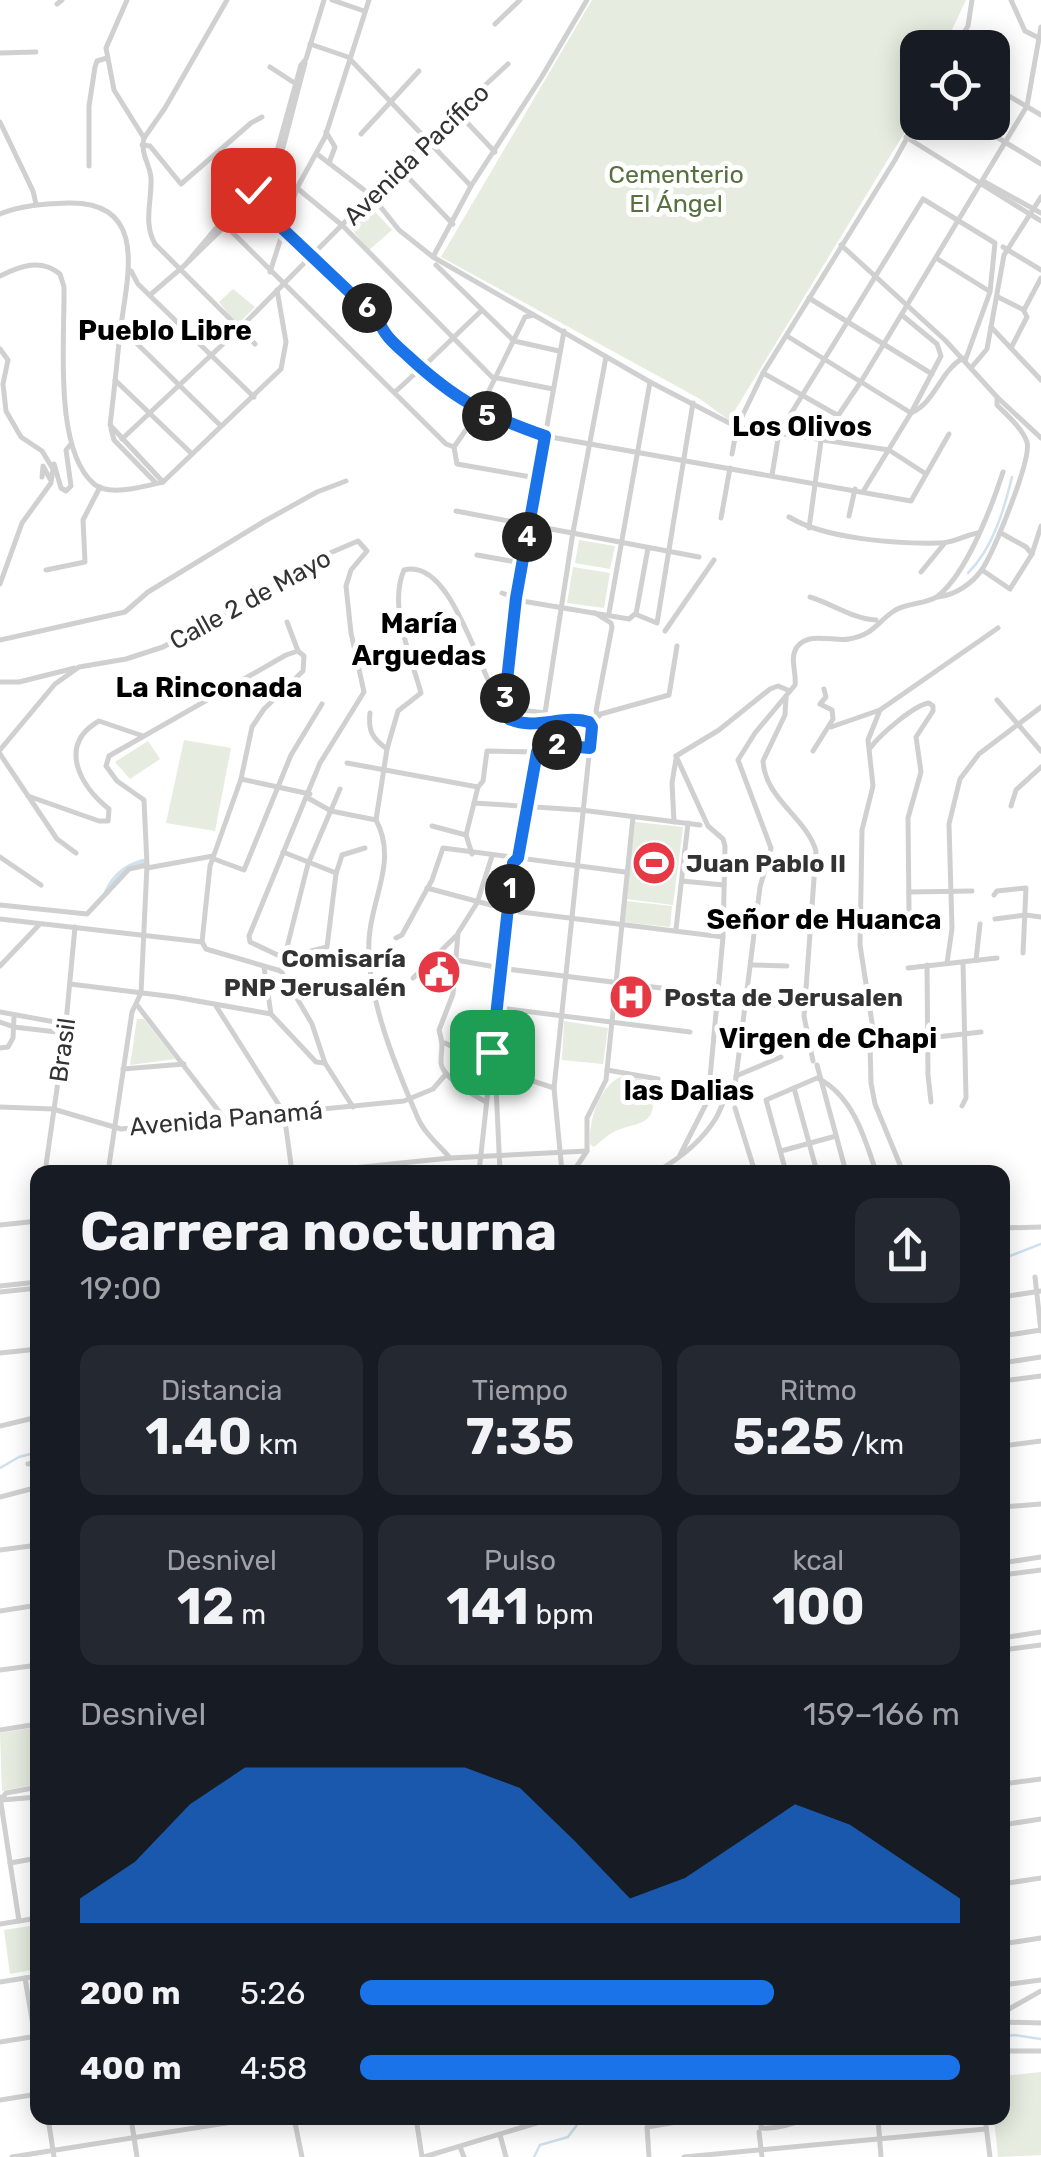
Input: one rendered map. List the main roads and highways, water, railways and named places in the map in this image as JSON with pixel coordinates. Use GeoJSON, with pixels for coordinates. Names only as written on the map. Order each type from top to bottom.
{"type":"FeatureCollection","features":[{"type":"Feature","properties":{"kind":"waterway"},"geometry":{"type":"LineString","coordinates":[[968,573],[991,540],[1012,477]]}},
{"type":"Feature","properties":{"kind":"waterway"},"geometry":{"type":"LineString","coordinates":[[107,892],[122,872],[143,862]]}},
{"type":"Feature","properties":{"kind":"waterway"},"geometry":{"type":"LineString","coordinates":[[1010,1256],[1041,1244]]}},
{"type":"Feature","properties":{"kind":"waterway"},"geometry":{"type":"LineString","coordinates":[[0,1468],[30,1454]]}},
{"type":"Feature","properties":{"kind":"waterway"},"geometry":{"type":"LineString","coordinates":[[1010,2036],[1041,2039]]}},
{"type":"Feature","properties":{"kind":"waterway"},"geometry":{"type":"LineString","coordinates":[[534,2157],[540,2145],[568,2137],[577,2125]]}},
{"type":"Feature","properties":{"kind":"place","name":"Juan Pablo II"},"geometry":{"type":"Point","coordinates":[654,863]}},
{"type":"Feature","properties":{"kind":"place","name":"Comisaría PNP Jerusalén"},"geometry":{"type":"Point","coordinates":[439,972]}},
{"type":"Feature","properties":{"kind":"place","name":"Posta de Jerusalen"},"geometry":{"type":"Point","coordinates":[631,997]}},
{"type":"Feature","properties":{"kind":"district","name":"Pueblo Libre"},"geometry":{"type":"Point","coordinates":[165,330]}},
{"type":"Feature","properties":{"kind":"district","name":"Los Olivos"},"geometry":{"type":"Point","coordinates":[802,426]}},
{"type":"Feature","properties":{"kind":"district","name":"María Arguedas"},"geometry":{"type":"Point","coordinates":[419,639]}},
{"type":"Feature","properties":{"kind":"district","name":"La Rinconada"},"geometry":{"type":"Point","coordinates":[209,687]}},
{"type":"Feature","properties":{"kind":"district","name":"Señor de Huanca"},"geometry":{"type":"Point","coordinates":[824,919]}},
{"type":"Feature","properties":{"kind":"district","name":"Virgen de Chapi"},"geometry":{"type":"Point","coordinates":[828,1038]}},
{"type":"Feature","properties":{"kind":"district","name":"las Dalias"},"geometry":{"type":"Point","coordinates":[689,1090]}},
{"type":"Feature","properties":{"kind":"park label","name":"Cementerio El Ángel"},"geometry":{"type":"Point","coordinates":[676,188]}}]}
